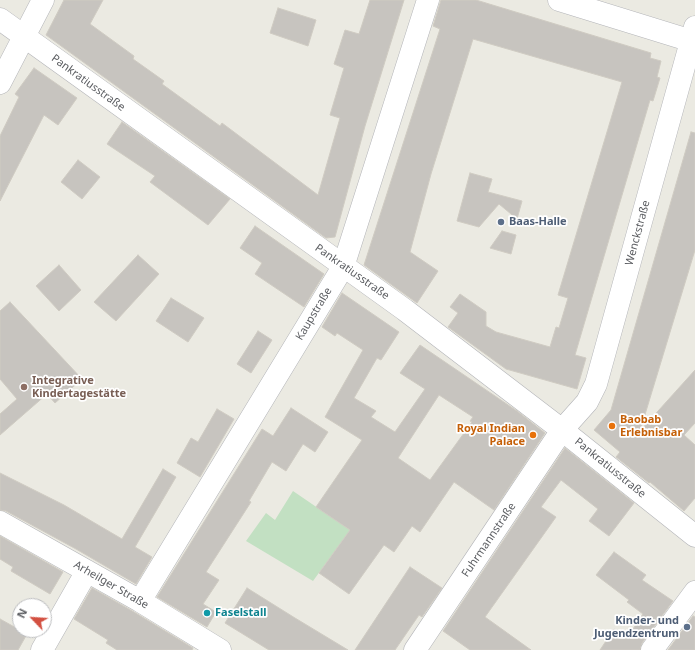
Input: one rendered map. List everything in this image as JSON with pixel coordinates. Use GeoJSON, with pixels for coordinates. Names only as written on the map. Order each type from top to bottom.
{"type":"FeatureCollection","features":[{"type":"Feature","properties":{"kind":"street"},"geometry":{"type":"LineString","coordinates":[[0,83],[43,0]]}},
{"type":"Feature","properties":{"kind":"street","name":"Kaupstraße"},"geometry":{"type":"LineString","coordinates":[[140,601],[343,267],[428,0]]}},
{"type":"Feature","properties":{"kind":"street"},"geometry":{"type":"LineString","coordinates":[[559,0],[694,36]]}},
{"type":"Feature","properties":{"kind":"street","name":"Pankratiusstraße"},"geometry":{"type":"LineString","coordinates":[[0,19],[343,267],[405,310],[562,430],[695,535]]}},
{"type":"Feature","properties":{"kind":"street","name":"Wenckstraße"},"geometry":{"type":"LineString","coordinates":[[562,430],[587,402],[596,384],[694,36]]}},
{"type":"Feature","properties":{"kind":"street","name":"Fuhrmannstraße"},"geometry":{"type":"LineString","coordinates":[[415,650],[562,430]]}},
{"type":"Feature","properties":{"kind":"street","name":"Arheilger Straße"},"geometry":{"type":"LineString","coordinates":[[0,522],[140,601],[220,650]]}},
{"type":"Feature","properties":{"kind":"street"},"geometry":{"type":"LineString","coordinates":[[42,650],[87,571]]}},
{"type":"Feature","properties":{"kind":"street"},"geometry":{"type":"LineString","coordinates":[[652,650],[695,592]]}},
{"type":"Feature","properties":{"kind":"green space"},"geometry":{"type":"Polygon","coordinates":[[[293,491],[350,530],[313,581],[246,541],[266,513],[275,520],[293,491]]]}},
{"type":"Feature","properties":{"kind":"building"},"geometry":{"type":"Polygon","coordinates":[[[64,0],[103,0],[90,24],[134,56],[133,59],[164,81],[162,84],[220,126],[222,123],[318,195],[340,118],[330,115],[344,68],[334,64],[345,30],[359,34],[370,0],[404,0],[365,126],[335,237],[326,238],[46,35],[64,0]]]}},
{"type":"Feature","properties":{"kind":"building"},"geometry":{"type":"Polygon","coordinates":[[[441,0],[476,0],[651,53],[650,58],[661,61],[657,77],[660,78],[653,101],[650,100],[575,355],[586,358],[577,389],[506,369],[448,327],[458,313],[450,307],[460,294],[486,312],[486,326],[496,332],[550,347],[556,327],[559,328],[568,298],[558,295],[622,82],[473,39],[431,174],[410,252],[438,271],[417,303],[364,265],[440,29],[433,26],[441,0]]]}},
{"type":"Feature","properties":{"kind":"building"},"geometry":{"type":"Polygon","coordinates":[[[278,8],[316,20],[308,46],[270,33],[278,8]]]}},
{"type":"Feature","properties":{"kind":"building"},"geometry":{"type":"Polygon","coordinates":[[[34,68],[77,98],[58,125],[44,115],[0,201],[0,136],[19,97],[15,94],[34,68]]]}},
{"type":"Feature","properties":{"kind":"building"},"geometry":{"type":"Polygon","coordinates":[[[122,122],[230,199],[208,225],[150,182],[155,176],[107,144],[122,122]]]}},
{"type":"Feature","properties":{"kind":"building"},"geometry":{"type":"Polygon","coordinates":[[[691,132],[695,133],[695,250],[640,431],[695,370],[695,423],[684,435],[695,445],[695,498],[684,511],[650,482],[649,483],[616,457],[620,452],[594,430],[611,410],[691,132]]]}},
{"type":"Feature","properties":{"kind":"building"},"geometry":{"type":"Polygon","coordinates":[[[78,160],[100,177],[82,199],[61,182],[78,160]]]}},
{"type":"Feature","properties":{"kind":"building"},"geometry":{"type":"Polygon","coordinates":[[[470,173],[492,179],[488,192],[522,201],[517,219],[499,204],[479,227],[457,221],[470,173]]]}},
{"type":"Feature","properties":{"kind":"building"},"geometry":{"type":"Polygon","coordinates":[[[255,226],[324,274],[304,307],[255,274],[262,263],[240,248],[255,226]]]}},
{"type":"Feature","properties":{"kind":"building"},"geometry":{"type":"Polygon","coordinates":[[[502,231],[516,235],[511,254],[490,248],[502,231]]]}},
{"type":"Feature","properties":{"kind":"building"},"geometry":{"type":"Polygon","coordinates":[[[138,255],[159,274],[116,321],[94,302],[138,255]]]}},
{"type":"Feature","properties":{"kind":"building"},"geometry":{"type":"Polygon","coordinates":[[[59,265],[81,290],[59,311],[36,286],[59,265]]]}},
{"type":"Feature","properties":{"kind":"building"},"geometry":{"type":"Polygon","coordinates":[[[342,293],[399,332],[381,360],[377,358],[354,398],[376,411],[371,417],[395,432],[425,389],[400,373],[420,345],[517,411],[545,433],[494,510],[454,482],[420,532],[412,526],[394,552],[384,545],[349,594],[319,573],[350,530],[316,507],[362,440],[325,417],[363,350],[337,333],[335,336],[322,327],[342,293]],[[439,395],[398,458],[430,480],[472,422],[470,421],[473,417],[439,395]]]}},
{"type":"Feature","properties":{"kind":"building"},"geometry":{"type":"Polygon","coordinates":[[[171,298],[204,318],[188,342],[156,321],[171,298]]]}},
{"type":"Feature","properties":{"kind":"building"},"geometry":{"type":"Polygon","coordinates":[[[10,302],[82,379],[55,403],[47,394],[0,435],[0,414],[17,399],[0,379],[0,311],[10,302]]]}},
{"type":"Feature","properties":{"kind":"building"},"geometry":{"type":"Polygon","coordinates":[[[258,331],[272,340],[251,373],[237,364],[258,331]]]}},
{"type":"Feature","properties":{"kind":"building"},"geometry":{"type":"Polygon","coordinates":[[[291,408],[328,432],[315,452],[303,444],[286,471],[272,462],[249,501],[251,502],[206,572],[219,580],[203,604],[216,612],[207,627],[157,597],[262,429],[273,436],[291,408]]]}},
{"type":"Feature","properties":{"kind":"building"},"geometry":{"type":"Polygon","coordinates":[[[217,409],[234,419],[200,477],[177,463],[191,438],[198,442],[217,409]]]}},
{"type":"Feature","properties":{"kind":"building"},"geometry":{"type":"Polygon","coordinates":[[[565,448],[634,503],[609,536],[589,521],[598,509],[561,480],[541,507],[556,517],[485,617],[531,650],[470,650],[443,631],[565,448]]]}},
{"type":"Feature","properties":{"kind":"building"},"geometry":{"type":"Polygon","coordinates":[[[163,469],[176,477],[135,547],[152,557],[136,584],[76,549],[6,511],[0,510],[0,473],[64,505],[122,539],[163,469]]]}},
{"type":"Feature","properties":{"kind":"building"},"geometry":{"type":"Polygon","coordinates":[[[0,536],[63,572],[50,594],[11,571],[13,567],[0,559],[0,536]]]}},
{"type":"Feature","properties":{"kind":"building"},"geometry":{"type":"Polygon","coordinates":[[[614,552],[646,575],[642,580],[673,601],[642,643],[640,650],[600,650],[614,629],[627,638],[643,614],[627,602],[629,600],[596,575],[614,552]]]}},
{"type":"Feature","properties":{"kind":"building"},"geometry":{"type":"Polygon","coordinates":[[[410,567],[442,588],[422,617],[419,615],[395,650],[355,650],[410,567]]]}},
{"type":"Feature","properties":{"kind":"building"},"geometry":{"type":"Polygon","coordinates":[[[92,588],[193,648],[192,650],[117,650],[106,643],[108,640],[74,619],[92,588]]]}},
{"type":"Feature","properties":{"kind":"building"},"geometry":{"type":"Polygon","coordinates":[[[247,588],[348,650],[269,650],[225,623],[247,588]]]}},
{"type":"Feature","properties":{"kind":"building","name":"Kinder- und Jugendzentrum"},"geometry":{"type":"Polygon","coordinates":[[[693,616],[695,617],[695,650],[668,650],[693,616]]]}},
{"type":"Feature","properties":{"kind":"building"},"geometry":{"type":"Polygon","coordinates":[[[0,619],[12,626],[12,638],[25,638],[18,650],[0,650],[0,619]]]}},
{"type":"Feature","properties":{"kind":"place","name":"Baas-Halle"},"geometry":{"type":"Point","coordinates":[501,222]}},
{"type":"Feature","properties":{"kind":"place","name":"Integrative Kindertagestätte"},"geometry":{"type":"Point","coordinates":[24,387]}},
{"type":"Feature","properties":{"kind":"place","name":"Baobab Erlebnisbar"},"geometry":{"type":"Point","coordinates":[612,426]}},
{"type":"Feature","properties":{"kind":"place","name":"Royal Indian Palace"},"geometry":{"type":"Point","coordinates":[533,435]}},
{"type":"Feature","properties":{"kind":"place","name":"Faselstall"},"geometry":{"type":"Point","coordinates":[207,613]}},
{"type":"Feature","properties":{"kind":"place","name":"Kinder- und Jugendzentrum"},"geometry":{"type":"Point","coordinates":[687,627]}}]}
